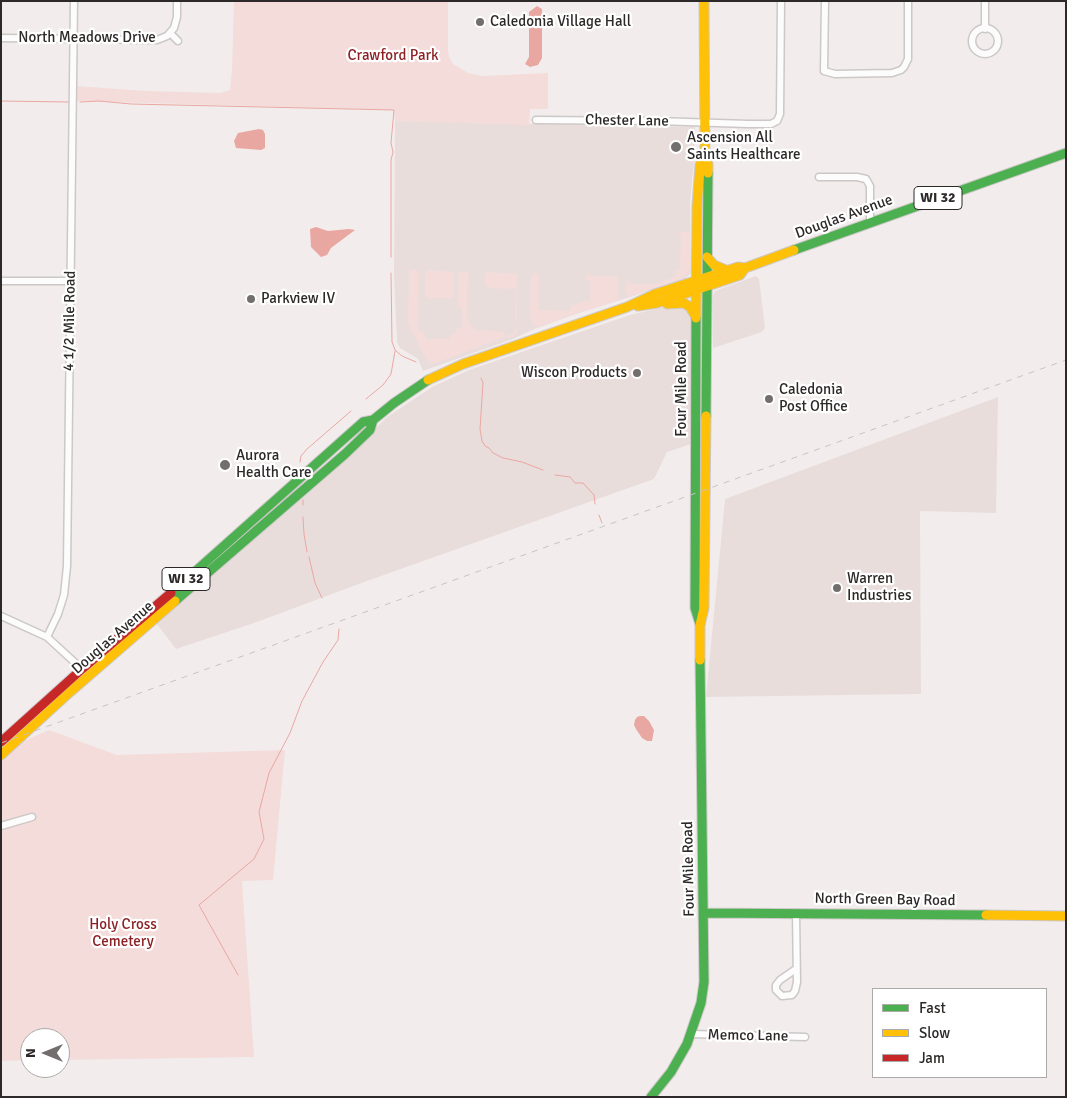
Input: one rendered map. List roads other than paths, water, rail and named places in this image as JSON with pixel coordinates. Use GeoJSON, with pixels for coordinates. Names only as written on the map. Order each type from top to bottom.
{"type":"FeatureCollection","features":[{"type":"Feature","properties":{"kind":"main road","name":"Four Mile Road"},"geometry":{"type":"LineString","coordinates":[[651,1097],[680,1058],[696,1022],[703,991],[704,913],[700,760],[700,626],[704,608],[708,164],[705,154],[704,122],[704,1]]}},
{"type":"Feature","properties":{"kind":"main road","name":"Douglas Avenue"},"geometry":{"type":"LineString","coordinates":[[1,742],[363,422],[373,420],[410,391],[445,371],[627,307],[655,294],[740,275],[745,268],[1066,153]]}},
{"type":"Feature","properties":{"kind":"main road","name":"Four Mile Road"},"geometry":{"type":"LineString","coordinates":[[700,626],[695,608],[696,285],[697,206],[700,165],[705,154]]}},
{"type":"Feature","properties":{"kind":"main road"},"geometry":{"type":"LineString","coordinates":[[707,256],[714,265],[726,270]]}},
{"type":"Feature","properties":{"kind":"main road","name":"Douglas Avenue"},"geometry":{"type":"LineString","coordinates":[[706,282],[726,270],[738,266],[745,268]]}},
{"type":"Feature","properties":{"kind":"main road","name":"Douglas Avenue"},"geometry":{"type":"LineString","coordinates":[[627,307],[661,301],[696,285]]}},
{"type":"Feature","properties":{"kind":"main road"},"geometry":{"type":"LineString","coordinates":[[661,301],[668,305],[677,302],[684,303],[690,307],[696,317]]}},
{"type":"Feature","properties":{"kind":"main road","name":"Douglas Avenue"},"geometry":{"type":"LineString","coordinates":[[1,755],[345,454],[370,430],[373,420]]}},
{"type":"Feature","properties":{"kind":"main road","name":"North Green Bay Road"},"geometry":{"type":"LineString","coordinates":[[704,913],[796,912],[1066,916]]}},
{"type":"Feature","properties":{"kind":"street","name":"4 1/2 Mile Road"},"geometry":{"type":"LineString","coordinates":[[47,637],[58,614],[64,595],[67,566],[74,1]]}},
{"type":"Feature","properties":{"kind":"street"},"geometry":{"type":"LineString","coordinates":[[178,1],[177,22],[170,33],[178,41]]}},
{"type":"Feature","properties":{"kind":"street","name":"Chester Lane"},"geometry":{"type":"LineString","coordinates":[[536,120],[763,124],[778,121],[780,114],[781,1]]}},
{"type":"Feature","properties":{"kind":"street"},"geometry":{"type":"LineString","coordinates":[[825,1],[824,71],[835,74],[892,73],[901,70],[908,59],[908,1]]}},
{"type":"Feature","properties":{"kind":"street"},"geometry":{"type":"LineString","coordinates":[[985,1],[985,29]]}},
{"type":"Feature","properties":{"kind":"street"},"geometry":{"type":"LineString","coordinates":[[985,29],[989,29],[996,35],[998,43],[994,51],[986,54],[978,52],[972,42],[978,31],[985,29]]}},
{"type":"Feature","properties":{"kind":"street","name":"North Meadows Drive"},"geometry":{"type":"LineString","coordinates":[[1,38],[153,40],[163,38],[170,33]]}},
{"type":"Feature","properties":{"kind":"street"},"geometry":{"type":"LineString","coordinates":[[819,177],[857,177],[866,179],[870,186],[870,222]]}},
{"type":"Feature","properties":{"kind":"street"},"geometry":{"type":"LineString","coordinates":[[1,281],[71,282]]}},
{"type":"Feature","properties":{"kind":"street"},"geometry":{"type":"LineString","coordinates":[[1,616],[47,637],[89,677]]}},
{"type":"Feature","properties":{"kind":"street"},"geometry":{"type":"LineString","coordinates":[[1,826],[32,817]]}},
{"type":"Feature","properties":{"kind":"street"},"geometry":{"type":"LineString","coordinates":[[796,912],[796,969]]}},
{"type":"Feature","properties":{"kind":"street","name":"Memco Lane"},"geometry":{"type":"LineString","coordinates":[[691,1034],[805,1037]]}},
{"type":"Feature","properties":{"kind":"waterway"},"geometry":{"type":"LineString","coordinates":[[1,101],[69,102]]}},
{"type":"Feature","properties":{"kind":"waterway"},"geometry":{"type":"LineString","coordinates":[[80,102],[394,110],[391,143],[393,152],[391,160],[391,257]]}},
{"type":"Feature","properties":{"kind":"waterway"},"geometry":{"type":"LineString","coordinates":[[391,273],[392,342],[395,350],[402,356],[416,362]]}},
{"type":"Feature","properties":{"kind":"waterway"},"geometry":{"type":"LineString","coordinates":[[366,399],[383,385],[391,374],[395,351]]}},
{"type":"Feature","properties":{"kind":"waterway"},"geometry":{"type":"LineString","coordinates":[[481,378],[483,383],[480,429],[485,446],[503,458],[522,462],[543,470]]}},
{"type":"Feature","properties":{"kind":"waterway"},"geometry":{"type":"LineString","coordinates":[[300,462],[301,456],[307,449],[351,411]]}},
{"type":"Feature","properties":{"kind":"waterway"},"geometry":{"type":"LineString","coordinates":[[555,475],[570,477],[575,483],[583,483],[594,495],[595,504]]}},
{"type":"Feature","properties":{"kind":"waterway"},"geometry":{"type":"LineString","coordinates":[[303,500],[303,505]]}},
{"type":"Feature","properties":{"kind":"waterway"},"geometry":{"type":"LineString","coordinates":[[599,515],[602,523]]}},
{"type":"Feature","properties":{"kind":"waterway"},"geometry":{"type":"LineString","coordinates":[[303,517],[307,552]]}},
{"type":"Feature","properties":{"kind":"waterway"},"geometry":{"type":"LineString","coordinates":[[309,557],[315,583],[322,598]]}},
{"type":"Feature","properties":{"kind":"waterway"},"geometry":{"type":"LineString","coordinates":[[238,975],[199,905],[254,859],[264,839],[259,812],[269,773],[290,733],[302,701],[323,662],[338,640],[339,629]]}},
{"type":"Feature","properties":{"kind":"railway"},"geometry":{"type":"LineString","coordinates":[[1,743],[1066,360]]}},
{"type":"Feature","properties":{"kind":"place","name":"Caledonia Village Hall"},"geometry":{"type":"Point","coordinates":[480,22]}},
{"type":"Feature","properties":{"kind":"place","name":"Ascension All Saints Healthcare"},"geometry":{"type":"Point","coordinates":[676,147]}},
{"type":"Feature","properties":{"kind":"place","name":"Parkview IV"},"geometry":{"type":"Point","coordinates":[251,299]}},
{"type":"Feature","properties":{"kind":"place","name":"Wiscon Products"},"geometry":{"type":"Point","coordinates":[637,373]}},
{"type":"Feature","properties":{"kind":"place","name":"Caledonia Post Office"},"geometry":{"type":"Point","coordinates":[769,399]}},
{"type":"Feature","properties":{"kind":"place","name":"Aurora Health Care"},"geometry":{"type":"Point","coordinates":[225,465]}},
{"type":"Feature","properties":{"kind":"place","name":"Warren Industries"},"geometry":{"type":"Point","coordinates":[837,588]}},
{"type":"Feature","properties":{"kind":"park label","name":"Crawford Park"},"geometry":{"type":"Point","coordinates":[393,56]}},
{"type":"Feature","properties":{"kind":"park label","name":"Holy Cross Cemetery"},"geometry":{"type":"Point","coordinates":[123,934]}}]}
